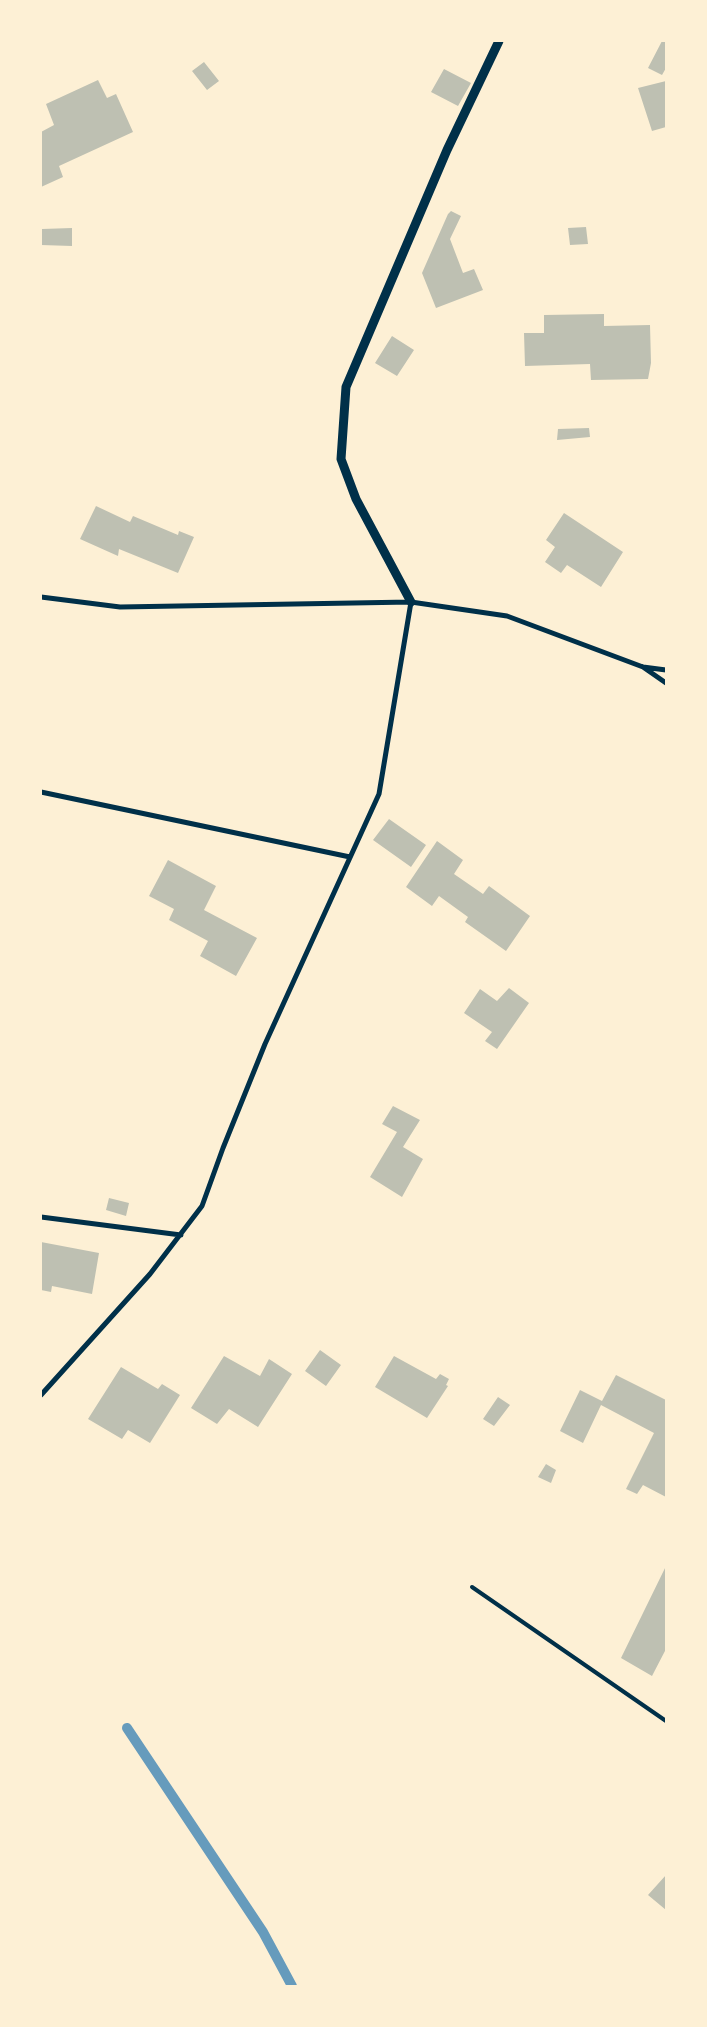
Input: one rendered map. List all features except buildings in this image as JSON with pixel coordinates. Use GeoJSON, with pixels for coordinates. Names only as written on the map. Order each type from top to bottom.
{"type":"FeatureCollection","features":[{"type":"Feature","properties":{"kind":"street"},"geometry":{"type":"LineString","coordinates":[[41,1395],[150,1274],[202,1206],[265,1044],[380,794],[410,602],[356,499],[341,459],[346,387],[447,150],[499,41]]}},
{"type":"Feature","properties":{"kind":"street"},"geometry":{"type":"LineString","coordinates":[[41,597],[120,607],[410,602],[507,616],[642,667],[666,683]]}},
{"type":"Feature","properties":{"kind":"street"},"geometry":{"type":"LineString","coordinates":[[642,667],[666,670]]}},
{"type":"Feature","properties":{"kind":"street"},"geometry":{"type":"LineString","coordinates":[[41,792],[350,857]]}},
{"type":"Feature","properties":{"kind":"street"},"geometry":{"type":"LineString","coordinates":[[41,1217],[181,1235]]}},
{"type":"Feature","properties":{"kind":"lane"},"geometry":{"type":"LineString","coordinates":[[472,1587],[666,1721]]}},
{"type":"Feature","properties":{"kind":"waterway"},"geometry":{"type":"LineString","coordinates":[[127,1728],[263,1932],[292,1986]]}}]}
